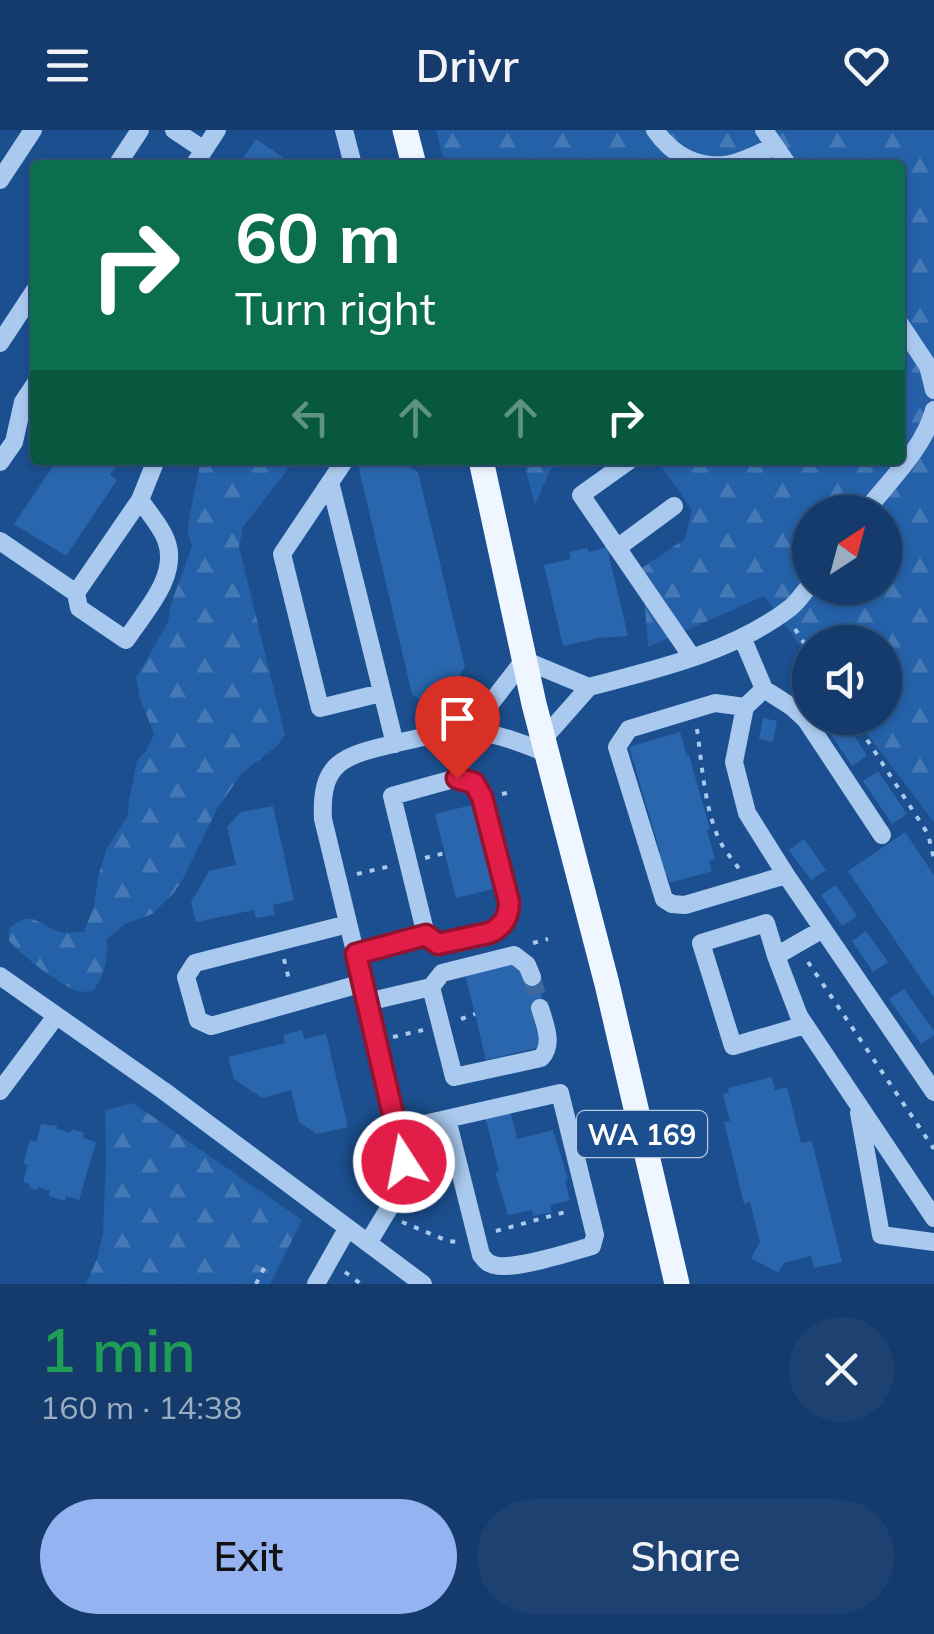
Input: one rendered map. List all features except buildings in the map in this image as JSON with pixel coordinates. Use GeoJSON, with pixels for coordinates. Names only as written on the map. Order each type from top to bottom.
{"type":"FeatureCollection","features":[{"type":"Feature","properties":{"kind":"main road"},"geometry":{"type":"LineString","coordinates":[[405,130],[413,160]]}},
{"type":"Feature","properties":{"kind":"main road","name":"WA 169"},"geometry":{"type":"LineString","coordinates":[[482,465],[544,746],[607,984],[677,1284]]}},
{"type":"Feature","properties":{"kind":"street"},"geometry":{"type":"LineString","coordinates":[[0,180],[33,130]]}},
{"type":"Feature","properties":{"kind":"street"},"geometry":{"type":"LineString","coordinates":[[120,160],[140,130]]}},
{"type":"Feature","properties":{"kind":"street"},"geometry":{"type":"LineString","coordinates":[[174,130],[199,158],[218,130]]}},
{"type":"Feature","properties":{"kind":"street"},"geometry":{"type":"LineString","coordinates":[[344,130],[352,160]]}},
{"type":"Feature","properties":{"kind":"street"},"geometry":{"type":"LineString","coordinates":[[656,130],[679,156],[689,160]]}},
{"type":"Feature","properties":{"kind":"street"},"geometry":{"type":"LineString","coordinates":[[735,160],[769,138],[784,160]]}},
{"type":"Feature","properties":{"kind":"street"},"geometry":{"type":"LineString","coordinates":[[0,342],[30,302]]}},
{"type":"Feature","properties":{"kind":"street"},"geometry":{"type":"LineString","coordinates":[[905,332],[928,366],[934,390]]}},
{"type":"Feature","properties":{"kind":"street"},"geometry":{"type":"LineString","coordinates":[[0,462],[14,442],[23,402],[30,392]]}},
{"type":"Feature","properties":{"kind":"street"},"geometry":{"type":"LineString","coordinates":[[905,461],[920,442],[934,410]]}},
{"type":"Feature","properties":{"kind":"street"},"geometry":{"type":"LineString","coordinates":[[76,594],[140,500],[154,465]]}},
{"type":"Feature","properties":{"kind":"street"},"geometry":{"type":"LineString","coordinates":[[342,465],[282,554],[320,708],[381,693]]}},
{"type":"Feature","properties":{"kind":"street"},"geometry":{"type":"LineString","coordinates":[[623,465],[581,495],[692,657]]}},
{"type":"Feature","properties":{"kind":"street"},"geometry":{"type":"LineString","coordinates":[[878,495],[902,465]]}},
{"type":"Feature","properties":{"kind":"street"},"geometry":{"type":"LineString","coordinates":[[330,482],[395,744]]}},
{"type":"Feature","properties":{"kind":"street"},"geometry":{"type":"LineString","coordinates":[[0,541],[76,594],[79,608],[126,640],[167,577],[170,558],[166,539],[140,500]]}},
{"type":"Feature","properties":{"kind":"street"},"geometry":{"type":"LineString","coordinates":[[617,548],[674,506]]}},
{"type":"Feature","properties":{"kind":"street"},"geometry":{"type":"LineString","coordinates":[[368,1244],[402,1186],[404,1173],[398,1130],[323,820],[322,798],[334,769],[348,756],[454,730],[472,730],[544,746],[588,687],[742,638],[794,605]]}},
{"type":"Feature","properties":{"kind":"street"},"geometry":{"type":"LineString","coordinates":[[742,638],[764,689],[806,720],[882,834]]}},
{"type":"Feature","properties":{"kind":"street"},"geometry":{"type":"LineString","coordinates":[[454,730],[487,708],[524,660],[588,687]]}},
{"type":"Feature","properties":{"kind":"street"},"geometry":{"type":"LineString","coordinates":[[764,689],[745,707],[734,762],[747,812],[934,1092]]}},
{"type":"Feature","properties":{"kind":"street"},"geometry":{"type":"LineString","coordinates":[[745,707],[715,703],[630,729],[617,747],[664,899],[685,905],[786,875]]}},
{"type":"Feature","properties":{"kind":"street"},"geometry":{"type":"LineString","coordinates":[[457,778],[474,783],[482,797],[509,902],[507,918],[489,933],[438,944],[426,935],[392,796],[457,778]]}},
{"type":"Feature","properties":{"kind":"street"},"geometry":{"type":"LineString","coordinates":[[805,1025],[733,1046],[701,943],[766,923],[805,1025],[934,1218]]}},
{"type":"Feature","properties":{"kind":"street"},"geometry":{"type":"LineString","coordinates":[[348,924],[195,964],[186,977],[198,1020],[211,1026],[363,983]]}},
{"type":"Feature","properties":{"kind":"street"},"geometry":{"type":"LineString","coordinates":[[776,956],[823,929]]}},
{"type":"Feature","properties":{"kind":"street"},"geometry":{"type":"LineString","coordinates":[[356,954],[426,935]]}},
{"type":"Feature","properties":{"kind":"street"},"geometry":{"type":"LineString","coordinates":[[367,1002],[432,986],[442,972],[514,956],[528,965],[532,976]]}},
{"type":"Feature","properties":{"kind":"street"},"geometry":{"type":"LineString","coordinates":[[0,976],[164,1091],[423,1284]]}},
{"type":"Feature","properties":{"kind":"street"},"geometry":{"type":"LineString","coordinates":[[432,986],[454,1077],[545,1055],[549,1042],[540,1008]]}},
{"type":"Feature","properties":{"kind":"street"},"geometry":{"type":"LineString","coordinates":[[0,1091],[56,1016]]}},
{"type":"Feature","properties":{"kind":"street"},"geometry":{"type":"LineString","coordinates":[[398,1130],[447,1119],[560,1094],[595,1235],[592,1246],[510,1267],[484,1260],[447,1119]]}},
{"type":"Feature","properties":{"kind":"street"},"geometry":{"type":"LineString","coordinates":[[857,1103],[881,1235],[934,1242]]}},
{"type":"Feature","properties":{"kind":"street"},"geometry":{"type":"LineString","coordinates":[[316,1284],[348,1229]]}},
{"type":"Feature","properties":{"kind":"path"},"geometry":{"type":"LineString","coordinates":[[784,612],[792,625]]}},
{"type":"Feature","properties":{"kind":"path"},"geometry":{"type":"LineString","coordinates":[[863,735],[928,834],[934,859]]}},
{"type":"Feature","properties":{"kind":"path"},"geometry":{"type":"LineString","coordinates":[[275,943],[283,955],[292,995],[290,1004]]}},
{"type":"Feature","properties":{"kind":"path"},"geometry":{"type":"LineString","coordinates":[[256,1284],[264,1268]]}},
{"type":"Feature","properties":{"kind":"green space"},"geometry":{"type":"Polygon","coordinates":[[[436,130],[934,130],[934,822],[868,735],[902,735],[902,625],[792,625],[792,634],[764,596],[648,647],[642,568],[685,539],[692,510],[660,465],[905,465],[905,160],[444,160],[436,130]]]}},
{"type":"Feature","properties":{"kind":"green space"},"geometry":{"type":"Polygon","coordinates":[[[200,465],[291,465],[243,527],[239,547],[285,735],[242,773],[217,809],[173,894],[152,914],[125,924],[107,939],[105,966],[97,985],[93,991],[77,991],[15,947],[9,941],[9,928],[29,919],[60,932],[84,932],[106,850],[128,815],[137,761],[154,734],[136,678],[168,622],[192,546],[189,519],[200,465]]]}},
{"type":"Feature","properties":{"kind":"green space"},"geometry":{"type":"Polygon","coordinates":[[[524,465],[558,465],[550,470],[535,505],[524,465]]]}},
{"type":"Feature","properties":{"kind":"green space"},"geometry":{"type":"Polygon","coordinates":[[[133,1103],[302,1220],[270,1284],[86,1284],[103,1233],[105,1110],[133,1103]]]}},
{"type":"Feature","properties":{"kind":"green space"},"geometry":{"type":"Polygon","coordinates":[[[252,1228],[279,1240],[267,1269],[240,1257],[252,1228]]]}},
{"type":"Feature","properties":{"kind":"tunnel"},"geometry":{"type":"LineString","coordinates":[[532,977],[540,1008]]}},
{"type":"Feature","properties":{"kind":"route"},"geometry":{"type":"LineString","coordinates":[[404,1162],[356,954],[426,935],[438,944],[489,933],[507,918],[509,902],[482,797],[474,783],[457,778]]}}]}
